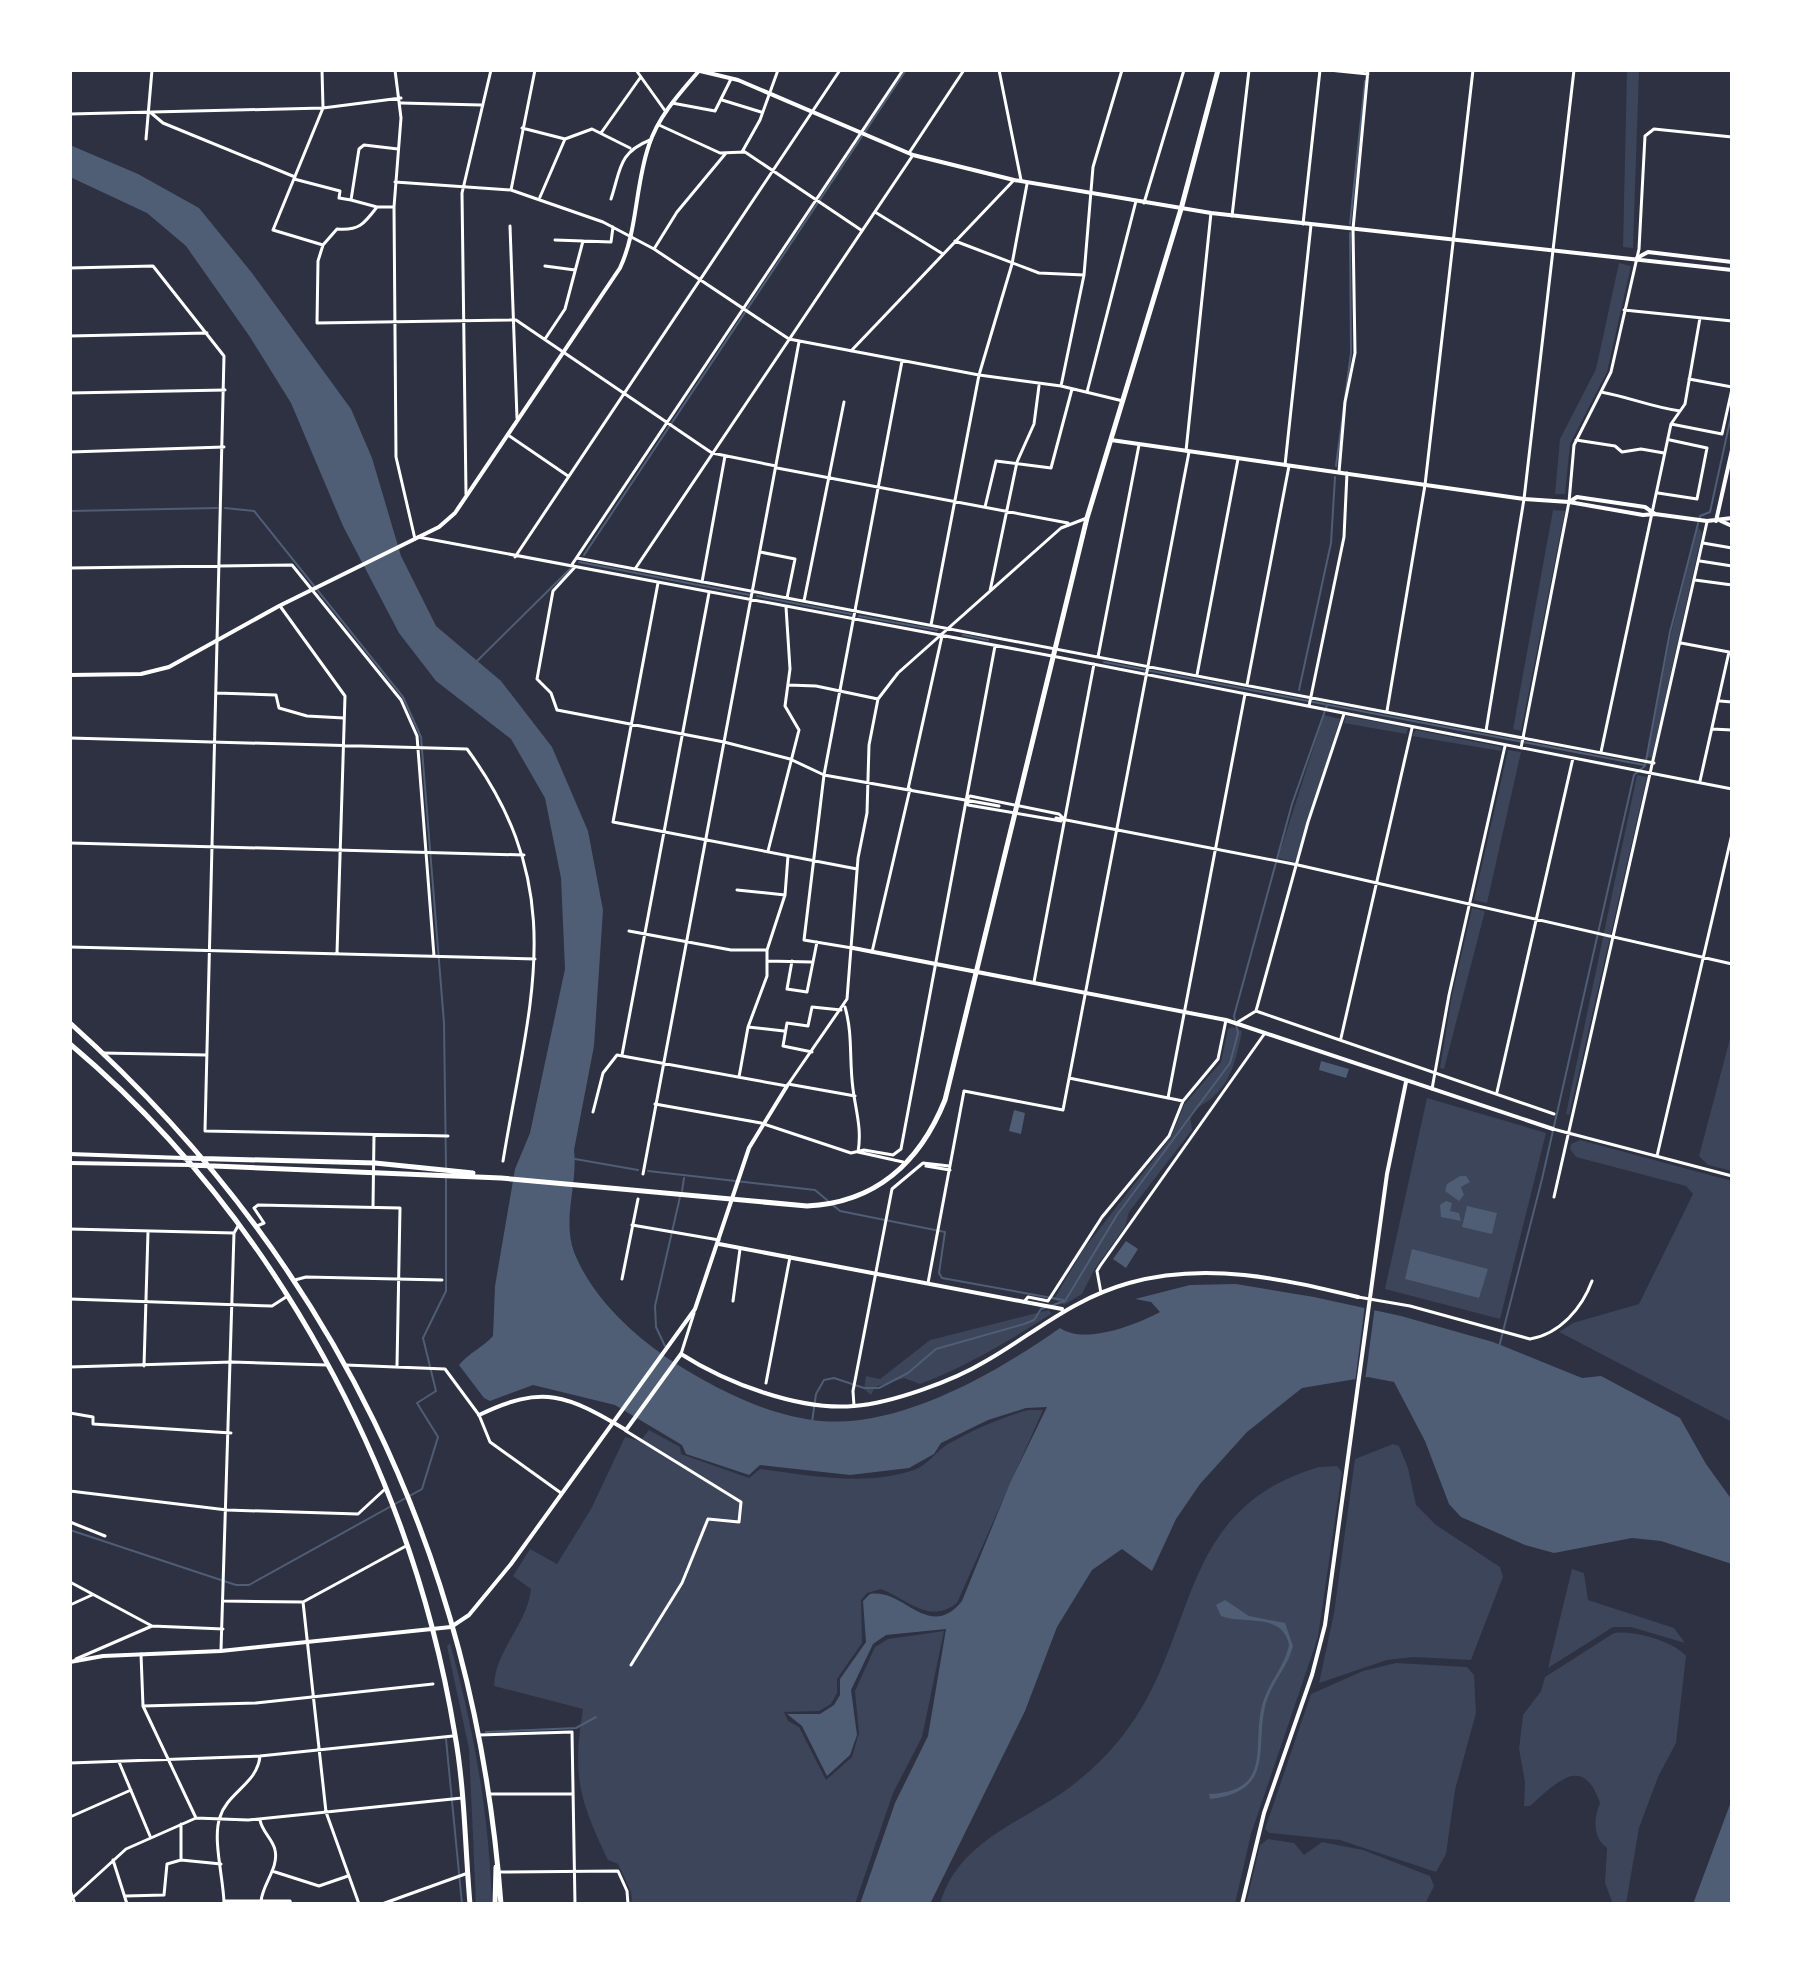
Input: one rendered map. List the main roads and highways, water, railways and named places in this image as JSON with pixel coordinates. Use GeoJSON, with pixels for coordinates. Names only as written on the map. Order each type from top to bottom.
{"type":"FeatureCollection","features":[{"type":"Feature","properties":{"kind":"highway"},"geometry":{"type":"LineString","coordinates":[[183,1158],[375,1163],[501,1178],[823,1205],[877,1188],[903,1168],[931,1134],[945,1100],[1087,518],[1181,209],[1218,70]]}},
{"type":"Feature","properties":{"kind":"highway"},"geometry":{"type":"LineString","coordinates":[[70,1023],[212,1166],[295,1280],[346,1365],[411,1505],[451,1627],[479,1735],[490,1794],[501,1904]]}},
{"type":"Feature","properties":{"kind":"highway"},"geometry":{"type":"LineString","coordinates":[[72,1047],[190,1165],[238,1226],[328,1365],[386,1487],[409,1544],[433,1629],[456,1736],[470,1904]]}},
{"type":"Feature","properties":{"kind":"highway"},"geometry":{"type":"LineString","coordinates":[[190,1165],[501,1178]]}},
{"type":"Feature","properties":{"kind":"highway"},"geometry":{"type":"LineString","coordinates":[[495,1904],[497,1850]]}},
{"type":"Feature","properties":{"kind":"waterway"},"geometry":{"type":"LineString","coordinates":[[584,555],[906,70]]}},
{"type":"Feature","properties":{"kind":"waterway"},"geometry":{"type":"LineString","coordinates":[[1350,224],[1365,81]]}},
{"type":"Feature","properties":{"kind":"waterway"},"geometry":{"type":"LineString","coordinates":[[1336,466],[1351,353],[1350,233]]}},
{"type":"Feature","properties":{"kind":"waterway"},"geometry":{"type":"LineString","coordinates":[[1499,1347],[1542,1179],[1634,775],[1645,766],[1670,632],[1700,516],[1710,512],[1732,412]]}},
{"type":"Feature","properties":{"kind":"waterway"},"geometry":{"type":"LineString","coordinates":[[1299,690],[1331,543],[1335,477]]}},
{"type":"Feature","properties":{"kind":"waterway"},"geometry":{"type":"LineString","coordinates":[[70,511],[217,508]]}},
{"type":"Feature","properties":{"kind":"waterway"},"geometry":{"type":"LineString","coordinates":[[225,508],[254,511],[403,697],[421,737],[444,1023],[446,1168]]}},
{"type":"Feature","properties":{"kind":"waterway"},"geometry":{"type":"LineString","coordinates":[[579,562],[750,595]]}},
{"type":"Feature","properties":{"kind":"waterway"},"geometry":{"type":"LineString","coordinates":[[476,662],[570,569]]}},
{"type":"Feature","properties":{"kind":"waterway"},"geometry":{"type":"LineString","coordinates":[[757,596],[851,614]]}},
{"type":"Feature","properties":{"kind":"waterway"},"geometry":{"type":"LineString","coordinates":[[859,616],[937,630]]}},
{"type":"Feature","properties":{"kind":"waterway"},"geometry":{"type":"LineString","coordinates":[[963,635],[988,640]]}},
{"type":"Feature","properties":{"kind":"waterway"},"geometry":{"type":"LineString","coordinates":[[1104,662],[1644,765]]}},
{"type":"Feature","properties":{"kind":"waterway"},"geometry":{"type":"LineString","coordinates":[[812,1422],[816,1394],[824,1380],[834,1378],[864,1388],[879,1388],[908,1373],[936,1349],[1024,1324],[1034,1320],[1041,1309],[1065,1301],[1117,1215],[1230,1063],[1238,1033],[1234,1016],[1292,804],[1327,705]]}},
{"type":"Feature","properties":{"kind":"waterway"},"geometry":{"type":"LineString","coordinates":[[575,1159],[638,1170]]}},
{"type":"Feature","properties":{"kind":"waterway"},"geometry":{"type":"LineString","coordinates":[[648,1171],[815,1190],[840,1211],[945,1232],[939,1273],[942,1278],[1063,1300]]}},
{"type":"Feature","properties":{"kind":"waterway"},"geometry":{"type":"LineString","coordinates":[[70,1530],[236,1585],[249,1585],[422,1489],[438,1437],[417,1403],[436,1391],[423,1338],[446,1291],[446,1178]]}},
{"type":"Feature","properties":{"kind":"waterway"},"geometry":{"type":"LineString","coordinates":[[682,1191],[684,1178]]}},
{"type":"Feature","properties":{"kind":"waterway"},"geometry":{"type":"LineString","coordinates":[[665,1346],[656,1327],[655,1306],[680,1197]]}},
{"type":"Feature","properties":{"kind":"waterway"},"geometry":{"type":"LineString","coordinates":[[486,1732],[576,1728],[596,1717]]}},
{"type":"Feature","properties":{"kind":"waterway"},"geometry":{"type":"LineString","coordinates":[[446,1739],[462,1904]]}}]}
